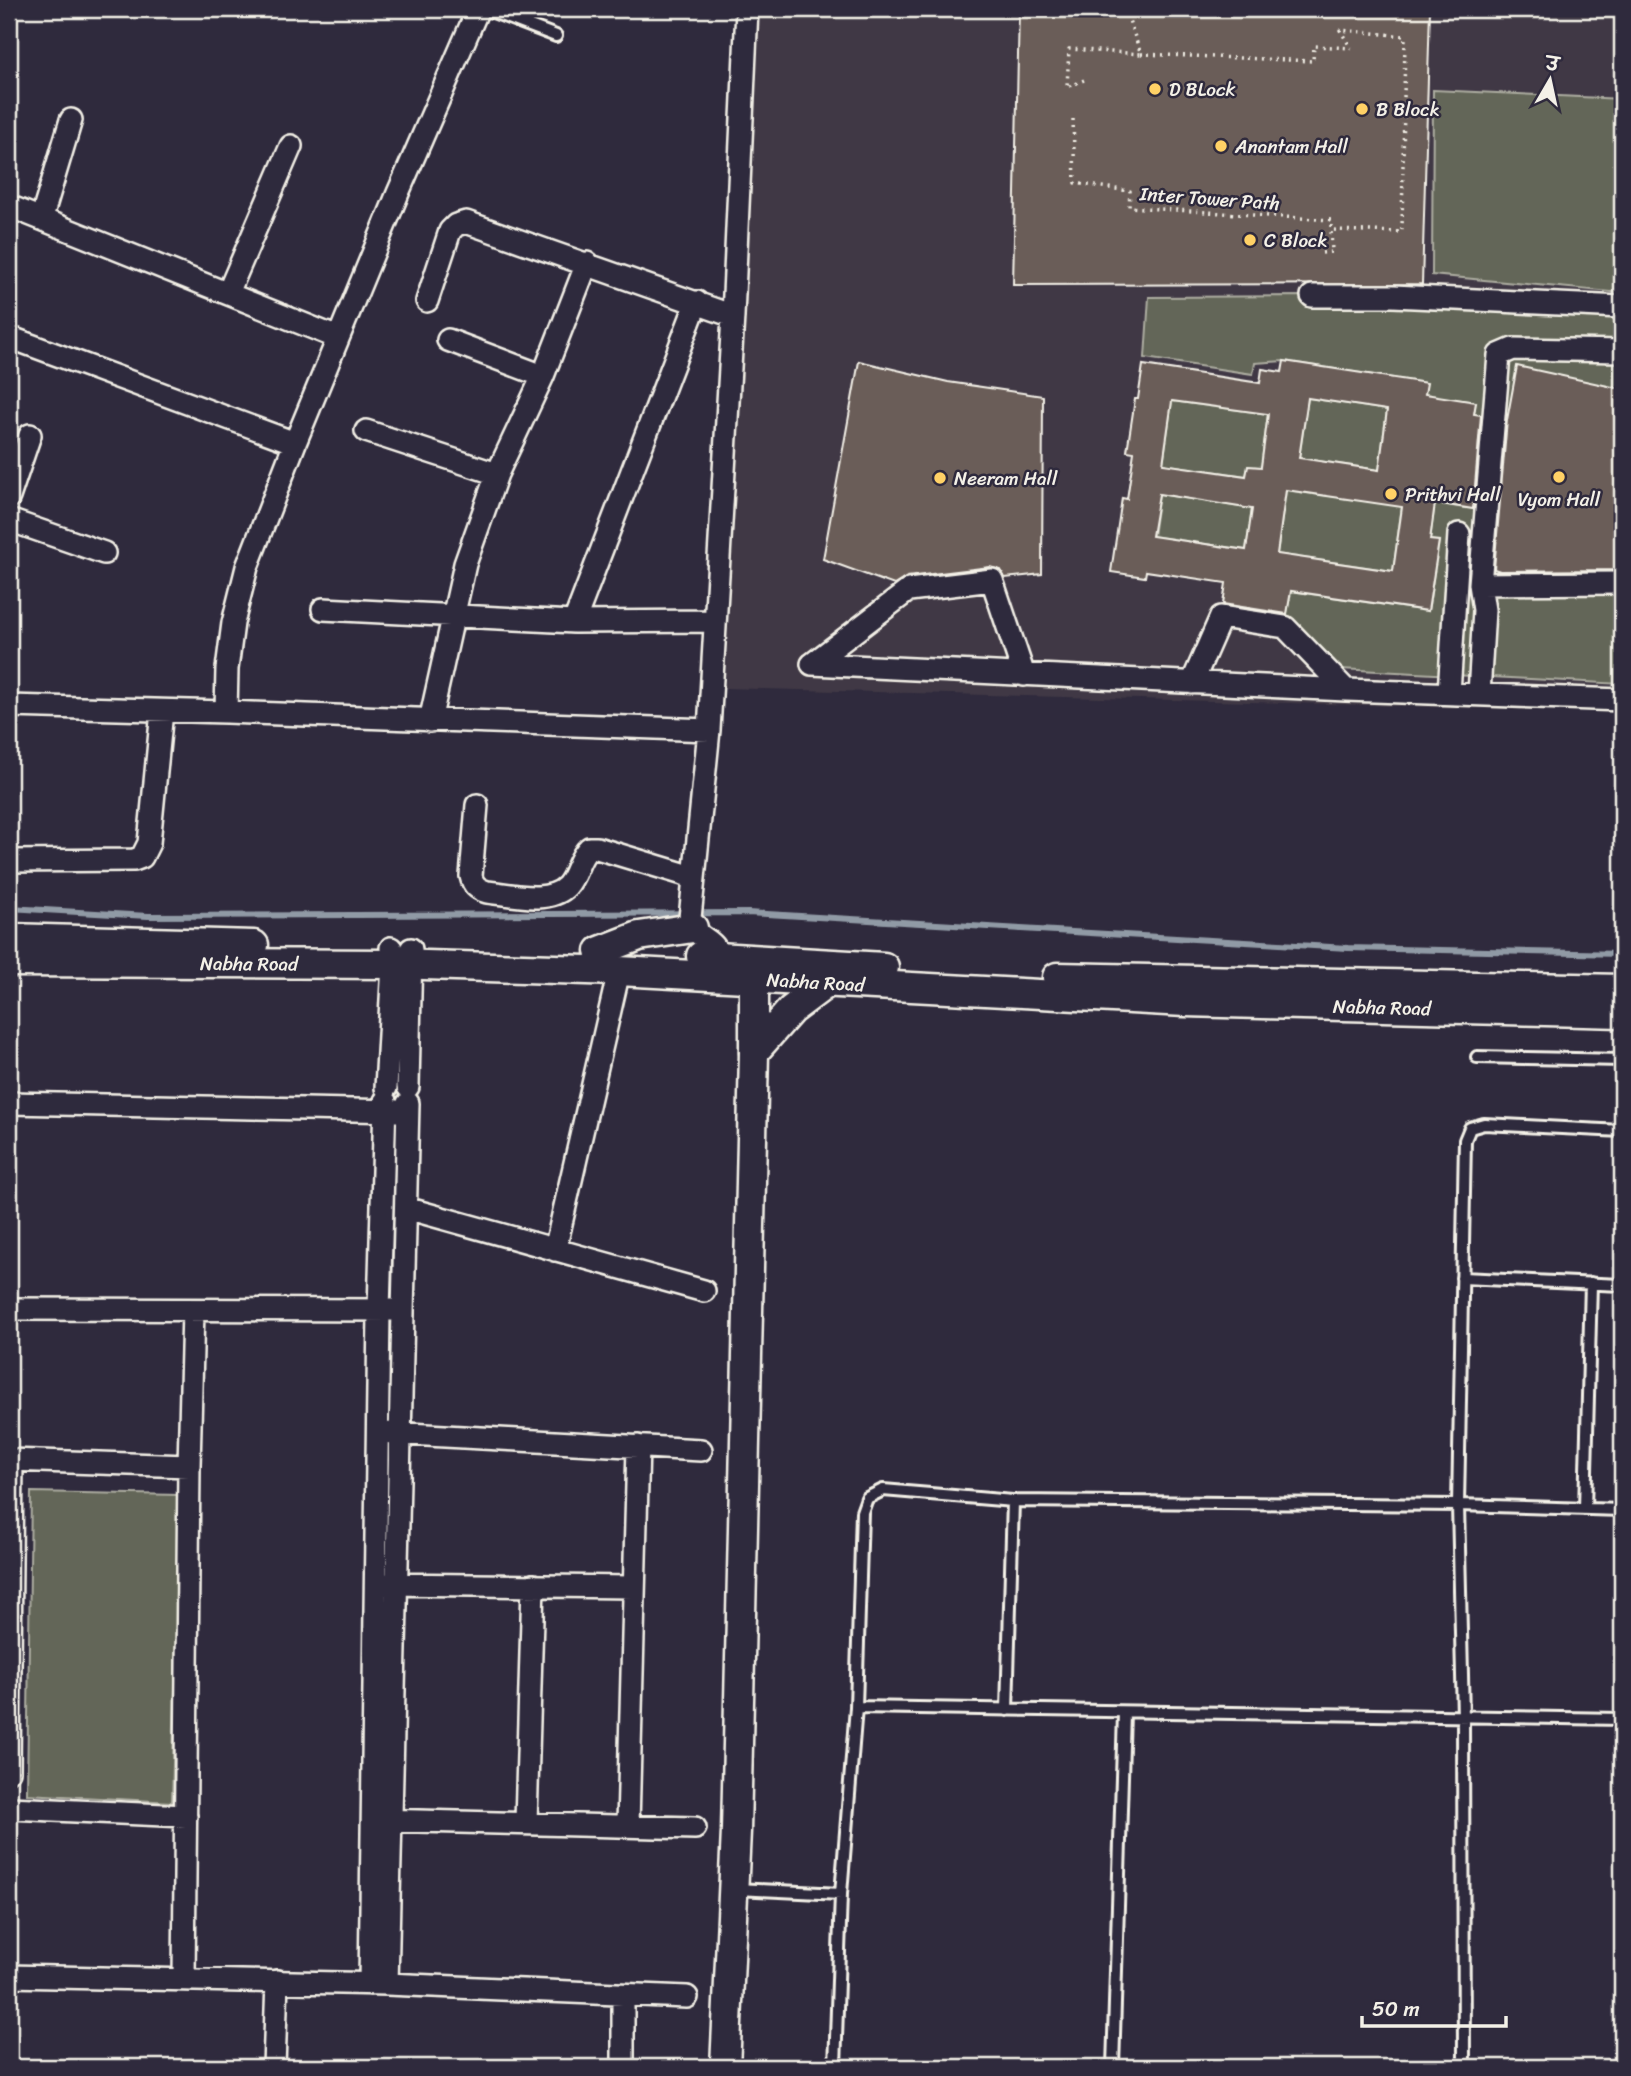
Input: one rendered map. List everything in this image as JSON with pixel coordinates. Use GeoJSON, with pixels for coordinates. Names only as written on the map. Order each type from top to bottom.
{"type":"FeatureCollection","features":[{"type":"Feature","properties":{"kind":"main road"},"geometry":{"type":"LineString","coordinates":[[610,961],[639,936],[691,918]]}},
{"type":"Feature","properties":{"kind":"main road","name":"Nabha Road"},"geometry":{"type":"LineString","coordinates":[[9,938],[402,957],[610,961],[1014,976],[1136,989],[1622,1013]]}},
{"type":"Feature","properties":{"kind":"main road","name":"Nabha Road"},"geometry":{"type":"LineString","coordinates":[[9,962],[402,957]]}},
{"type":"Feature","properties":{"kind":"main road"},"geometry":{"type":"LineString","coordinates":[[725,2067],[733,1889],[755,968]]}},
{"type":"Feature","properties":{"kind":"main road","name":"Nabha Road"},"geometry":{"type":"LineString","coordinates":[[755,968],[827,983],[1136,989],[1622,989]]}},
{"type":"Feature","properties":{"kind":"main road"},"geometry":{"type":"LineString","coordinates":[[754,1052],[790,1010],[827,983]]}},
{"type":"Feature","properties":{"kind":"street"},"geometry":{"type":"LineString","coordinates":[[226,712],[231,635],[247,568],[338,338],[478,9]]}},
{"type":"Feature","properties":{"kind":"street"},"geometry":{"type":"LineString","coordinates":[[720,966],[718,950],[711,942],[700,937],[691,918],[709,730],[733,316],[747,9]]}},
{"type":"Feature","properties":{"kind":"street"},"geometry":{"type":"LineString","coordinates":[[42,217],[71,120]]}},
{"type":"Feature","properties":{"kind":"street"},"geometry":{"type":"LineString","coordinates":[[228,293],[291,146]]}},
{"type":"Feature","properties":{"kind":"street"},"geometry":{"type":"LineString","coordinates":[[9,206],[338,338]]}},
{"type":"Feature","properties":{"kind":"street"},"geometry":{"type":"LineString","coordinates":[[428,300],[450,231],[456,225],[466,222],[733,316]]}},
{"type":"Feature","properties":{"kind":"street"},"geometry":{"type":"LineString","coordinates":[[430,721],[466,564],[497,474],[543,376],[587,263]]}},
{"type":"Feature","properties":{"kind":"street"},"geometry":{"type":"LineString","coordinates":[[1312,296],[1393,296],[1622,307]]}},
{"type":"Feature","properties":{"kind":"street"},"geometry":{"type":"LineString","coordinates":[[574,622],[697,302]]}},
{"type":"Feature","properties":{"kind":"street"},"geometry":{"type":"LineString","coordinates":[[9,337],[295,443]]}},
{"type":"Feature","properties":{"kind":"street"},"geometry":{"type":"LineString","coordinates":[[448,340],[543,376]]}},
{"type":"Feature","properties":{"kind":"street"},"geometry":{"type":"LineString","coordinates":[[1479,694],[1483,610],[1480,584],[1499,355],[1513,349],[1622,351]]}},
{"type":"Feature","properties":{"kind":"street"},"geometry":{"type":"LineString","coordinates":[[366,431],[497,474]]}},
{"type":"Feature","properties":{"kind":"street"},"geometry":{"type":"LineString","coordinates":[[9,496],[30,435]]}},
{"type":"Feature","properties":{"kind":"street"},"geometry":{"type":"LineString","coordinates":[[9,520],[104,553]]}},
{"type":"Feature","properties":{"kind":"street"},"geometry":{"type":"LineString","coordinates":[[1449,693],[1460,534]]}},
{"type":"Feature","properties":{"kind":"street"},"geometry":{"type":"LineString","coordinates":[[1024,675],[992,580],[909,590],[812,664],[1024,675],[1346,690],[1622,699]]}},
{"type":"Feature","properties":{"kind":"street"},"geometry":{"type":"LineString","coordinates":[[1480,584],[1622,583]]}},
{"type":"Feature","properties":{"kind":"street"},"geometry":{"type":"LineString","coordinates":[[323,609],[574,622],[715,621]]}},
{"type":"Feature","properties":{"kind":"street"},"geometry":{"type":"LineString","coordinates":[[1192,682],[1221,617],[1285,627],[1346,690]]}},
{"type":"Feature","properties":{"kind":"street"},"geometry":{"type":"LineString","coordinates":[[9,706],[709,730]]}},
{"type":"Feature","properties":{"kind":"street"},"geometry":{"type":"LineString","coordinates":[[9,862],[134,860],[142,857],[149,843],[162,711]]}},
{"type":"Feature","properties":{"kind":"street"},"geometry":{"type":"LineString","coordinates":[[477,805],[471,876],[478,889],[486,892],[542,897],[555,895],[568,885],[589,848],[597,848],[693,877]]}},
{"type":"Feature","properties":{"kind":"street"},"geometry":{"type":"LineString","coordinates":[[382,1820],[398,1584],[402,1434],[408,1100],[402,957]]}},
{"type":"Feature","properties":{"kind":"street"},"geometry":{"type":"LineString","coordinates":[[379,1984],[382,1820],[376,1584],[379,1311],[386,1100],[402,957]]}},
{"type":"Feature","properties":{"kind":"street"},"geometry":{"type":"LineString","coordinates":[[555,1250],[610,961]]}},
{"type":"Feature","properties":{"kind":"street"},"geometry":{"type":"LineString","coordinates":[[9,1103],[408,1100]]}},
{"type":"Feature","properties":{"kind":"street"},"geometry":{"type":"LineString","coordinates":[[406,1208],[704,1291]]}},
{"type":"Feature","properties":{"kind":"street"},"geometry":{"type":"LineString","coordinates":[[9,1308],[404,1309]]}},
{"type":"Feature","properties":{"kind":"street"},"geometry":{"type":"LineString","coordinates":[[184,1979],[193,1310]]}},
{"type":"Feature","properties":{"kind":"street"},"geometry":{"type":"LineString","coordinates":[[377,1433],[701,1450]]}},
{"type":"Feature","properties":{"kind":"street"},"geometry":{"type":"LineString","coordinates":[[628,1825],[638,1446]]}},
{"type":"Feature","properties":{"kind":"street"},"geometry":{"type":"LineString","coordinates":[[9,1771],[10,1460],[189,1466]]}},
{"type":"Feature","properties":{"kind":"street"},"geometry":{"type":"LineString","coordinates":[[376,1584],[633,1587]]}},
{"type":"Feature","properties":{"kind":"street"},"geometry":{"type":"LineString","coordinates":[[526,1822],[533,1585]]}},
{"type":"Feature","properties":{"kind":"street"},"geometry":{"type":"LineString","coordinates":[[9,1808],[186,1816]]}},
{"type":"Feature","properties":{"kind":"street"},"geometry":{"type":"LineString","coordinates":[[382,1820],[695,1828]]}},
{"type":"Feature","properties":{"kind":"street"},"geometry":{"type":"LineString","coordinates":[[9,1976],[379,1984],[687,1997]]}},
{"type":"Feature","properties":{"kind":"street"},"geometry":{"type":"LineString","coordinates":[[274,2067],[276,1981]]}},
{"type":"Feature","properties":{"kind":"street"},"geometry":{"type":"LineString","coordinates":[[623,1995],[623,2067]]}},
{"type":"Feature","properties":{"kind":"lane"},"geometry":{"type":"LineString","coordinates":[[485,9],[556,36]]}},
{"type":"Feature","properties":{"kind":"lane"},"geometry":{"type":"LineString","coordinates":[[1477,1057],[1622,1060]]}},
{"type":"Feature","properties":{"kind":"lane"},"geometry":{"type":"LineString","coordinates":[[1464,2067],[1463,1717],[1458,1505],[1465,1140],[1469,1128],[1484,1124],[1622,1131]]}},
{"type":"Feature","properties":{"kind":"lane"},"geometry":{"type":"LineString","coordinates":[[1462,1278],[1622,1285]]}},
{"type":"Feature","properties":{"kind":"lane"},"geometry":{"type":"LineString","coordinates":[[1585,1509],[1591,1283]]}},
{"type":"Feature","properties":{"kind":"lane"},"geometry":{"type":"LineString","coordinates":[[835,2067],[841,1894],[856,1707],[862,1512],[867,1498],[883,1490],[1013,1501],[1458,1505],[1622,1510]]}},
{"type":"Feature","properties":{"kind":"lane"},"geometry":{"type":"LineString","coordinates":[[1007,1710],[1013,1501]]}},
{"type":"Feature","properties":{"kind":"lane"},"geometry":{"type":"LineString","coordinates":[[856,1707],[1622,1719]]}},
{"type":"Feature","properties":{"kind":"lane"},"geometry":{"type":"LineString","coordinates":[[1113,2067],[1124,1713]]}},
{"type":"Feature","properties":{"kind":"lane"},"geometry":{"type":"LineString","coordinates":[[733,1889],[841,1894]]}},
{"type":"Feature","properties":{"kind":"path"},"geometry":{"type":"LineString","coordinates":[[1125,9],[1141,54]]}},
{"type":"Feature","properties":{"kind":"path","name":"Inter Tower Path"},"geometry":{"type":"LineString","coordinates":[[1073,119],[1074,183],[1130,191],[1129,207],[1331,220],[1331,230],[1402,232],[1405,36],[1340,30],[1351,48],[1314,46],[1314,61],[1069,49],[1067,87],[1084,80]]}},
{"type":"Feature","properties":{"kind":"path"},"geometry":{"type":"LineString","coordinates":[[1322,253],[1332,252],[1331,230]]}},
{"type":"Feature","properties":{"kind":"shaded area"},"geometry":{"type":"Polygon","coordinates":[[[760,9],[1622,9],[1622,712],[725,688],[760,9]]]}},
{"type":"Feature","properties":{"kind":"green space"},"geometry":{"type":"Polygon","coordinates":[[[1433,90],[1622,99],[1622,293],[1432,275],[1433,90]]]}},
{"type":"Feature","properties":{"kind":"green space"},"geometry":{"type":"Polygon","coordinates":[[[1312,296],[1622,314],[1622,684],[1340,669],[1286,618],[1291,591],[1428,611],[1439,542],[1430,540],[1435,503],[1465,508],[1467,493],[1477,495],[1489,417],[1474,414],[1476,402],[1449,398],[1423,406],[1426,383],[1284,361],[1255,363],[1253,374],[1145,358],[1149,297],[1312,296]]]}},
{"type":"Feature","properties":{"kind":"green space"},"geometry":{"type":"Polygon","coordinates":[[[1308,398],[1387,410],[1379,470],[1299,458],[1308,398]]]}},
{"type":"Feature","properties":{"kind":"green space"},"geometry":{"type":"Polygon","coordinates":[[[1172,401],[1268,414],[1261,467],[1248,466],[1246,476],[1163,464],[1172,401]]]}},
{"type":"Feature","properties":{"kind":"green space"},"geometry":{"type":"Polygon","coordinates":[[[1286,490],[1402,506],[1393,571],[1277,554],[1286,490]]]}},
{"type":"Feature","properties":{"kind":"green space"},"geometry":{"type":"Polygon","coordinates":[[[1159,494],[1252,509],[1246,550],[1153,536],[1159,494]]]}},
{"type":"Feature","properties":{"kind":"green space"},"geometry":{"type":"Polygon","coordinates":[[[31,1492],[180,1495],[172,1802],[27,1794],[31,1492]]]}},
{"type":"Feature","properties":{"kind":"building","name":"Anantam Hall"},"geometry":{"type":"Polygon","coordinates":[[[1019,9],[1430,9],[1422,284],[1013,285],[1019,9]]]}},
{"type":"Feature","properties":{"kind":"building","name":"Neeram Hall"},"geometry":{"type":"Polygon","coordinates":[[[859,361],[948,382],[1043,396],[1042,574],[1005,578],[1001,570],[990,567],[907,577],[894,585],[823,559],[859,361]]]}},
{"type":"Feature","properties":{"kind":"building","name":"Prithvi Hall"},"geometry":{"type":"Polygon","coordinates":[[[1284,361],[1427,383],[1425,394],[1476,402],[1474,414],[1481,415],[1473,509],[1435,503],[1430,540],[1439,541],[1428,611],[1291,591],[1287,614],[1223,604],[1226,583],[1146,571],[1145,577],[1111,572],[1122,498],[1127,499],[1134,452],[1127,451],[1143,365],[1260,383],[1262,369],[1282,372],[1284,361]],[[1308,398],[1299,458],[1379,470],[1387,410],[1308,398]],[[1172,401],[1163,464],[1246,476],[1248,466],[1261,467],[1268,414],[1172,401]],[[1286,490],[1277,554],[1393,571],[1402,507],[1286,490]],[[1159,494],[1152,536],[1246,550],[1252,509],[1159,494]]]}},
{"type":"Feature","properties":{"kind":"building","name":"Vyom Hall"},"geometry":{"type":"Polygon","coordinates":[[[1517,366],[1622,389],[1622,570],[1494,569],[1507,420],[1517,366]]]}},
{"type":"Feature","properties":{"kind":"waterway"},"geometry":{"type":"LineString","coordinates":[[9,908],[148,916],[748,913],[1348,948],[1622,954]]}},
{"type":"Feature","properties":{"kind":"place","name":"D BLock"},"geometry":{"type":"Point","coordinates":[1155,89]}},
{"type":"Feature","properties":{"kind":"place","name":"B Block"},"geometry":{"type":"Point","coordinates":[1362,109]}},
{"type":"Feature","properties":{"kind":"place","name":"Anantam Hall"},"geometry":{"type":"Point","coordinates":[1221,146]}},
{"type":"Feature","properties":{"kind":"place","name":"C Block"},"geometry":{"type":"Point","coordinates":[1250,240]}},
{"type":"Feature","properties":{"kind":"place","name":"Vyom Hall"},"geometry":{"type":"Point","coordinates":[1559,477]}},
{"type":"Feature","properties":{"kind":"place","name":"Neeram Hall"},"geometry":{"type":"Point","coordinates":[940,478]}},
{"type":"Feature","properties":{"kind":"place","name":"Prithvi Hall"},"geometry":{"type":"Point","coordinates":[1391,494]}}]}
